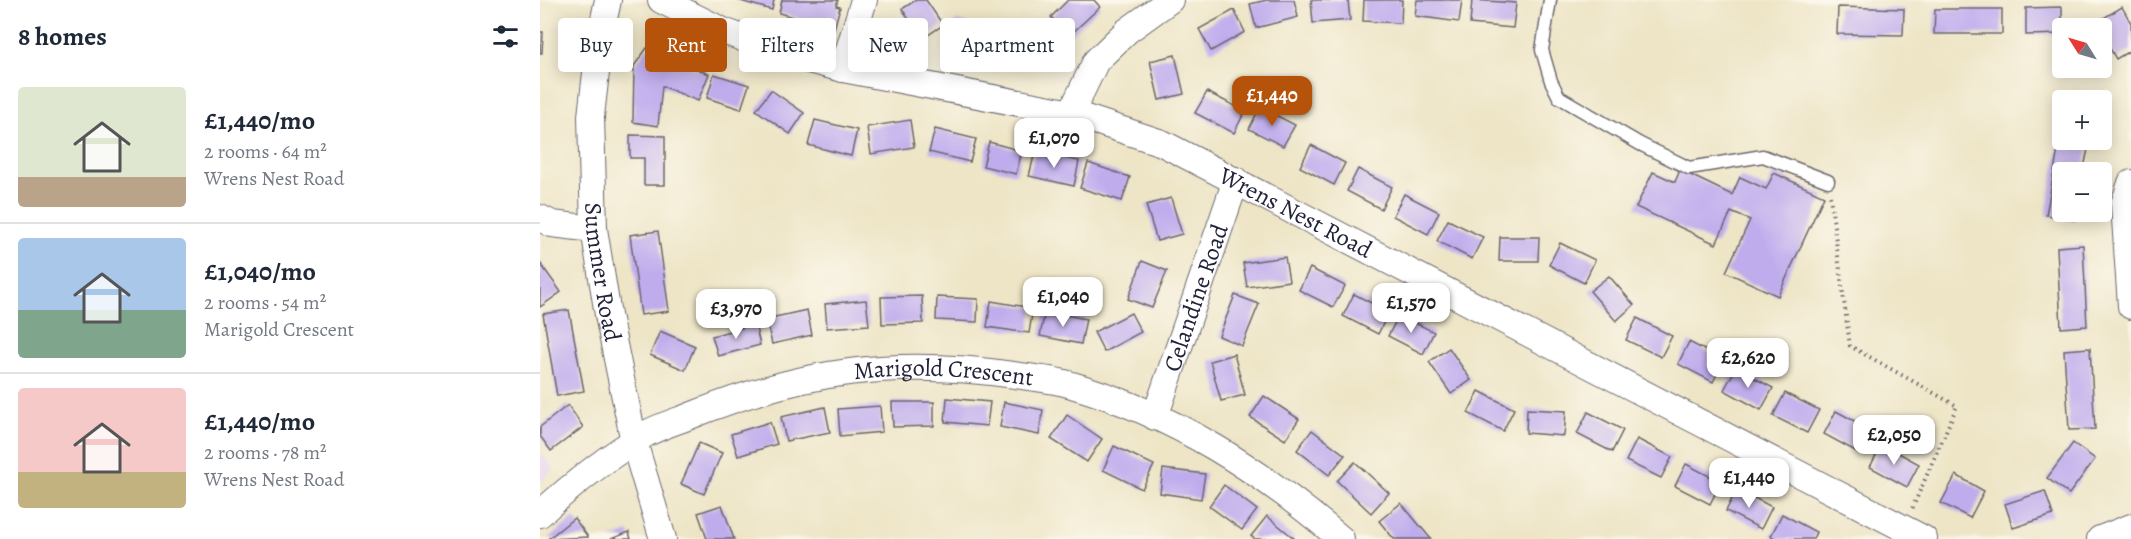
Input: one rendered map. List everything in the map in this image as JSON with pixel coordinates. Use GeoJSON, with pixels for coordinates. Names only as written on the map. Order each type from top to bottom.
{"type":"FeatureCollection","features":[{"type":"Feature","properties":{"kind":"street","name":"Summer Road"},"geometry":{"type":"LineString","coordinates":[[608,0],[600,38],[591,116],[594,229],[608,315],[634,442],[663,539]]}},
{"type":"Feature","properties":{"kind":"street","name":"Wrens Nest Road"},"geometry":{"type":"LineString","coordinates":[[662,0],[721,30],[785,54],[843,69],[1071,113],[1162,143],[1914,533]]}},
{"type":"Feature","properties":{"kind":"street"},"geometry":{"type":"LineString","coordinates":[[843,69],[864,0]]}},
{"type":"Feature","properties":{"kind":"street"},"geometry":{"type":"LineString","coordinates":[[1071,113],[1096,61],[1127,31],[1170,0]]}},
{"type":"Feature","properties":{"kind":"street","name":"Celandine Road"},"geometry":{"type":"LineString","coordinates":[[1155,417],[1236,180]]}},
{"type":"Feature","properties":{"kind":"street"},"geometry":{"type":"LineString","coordinates":[[2131,183],[2124,204],[2131,293]]}},
{"type":"Feature","properties":{"kind":"street"},"geometry":{"type":"LineString","coordinates":[[540,218],[552,224],[594,229]]}},
{"type":"Feature","properties":{"kind":"street","name":"Marigold Crescent"},"geometry":{"type":"LineString","coordinates":[[540,514],[575,483],[645,434],[734,399],[820,375],[905,366],[995,373],[1070,384],[1137,407],[1227,453],[1290,495],[1341,539]]}},
{"type":"Feature","properties":{"kind":"street"},"geometry":{"type":"LineString","coordinates":[[2100,539],[2131,527]]}},
{"type":"Feature","properties":{"kind":"lane"},"geometry":{"type":"LineString","coordinates":[[1550,0],[1542,50],[1551,81],[1559,97],[1640,144],[1689,168],[1763,156],[1828,181]]}},
{"type":"Feature","properties":{"kind":"path"},"geometry":{"type":"LineString","coordinates":[[1828,181],[1850,346],[1957,406],[1914,533]]}},
{"type":"Feature","properties":{"kind":"shaded area"},"geometry":{"type":"Polygon","coordinates":[[[540,450],[553,469],[540,483],[540,450]]]}},
{"type":"Feature","properties":{"kind":"building"},"geometry":{"type":"Polygon","coordinates":[[[737,0],[774,0],[772,10],[737,0]]]}},
{"type":"Feature","properties":{"kind":"building"},"geometry":{"type":"Polygon","coordinates":[[[782,0],[838,0],[836,6],[840,7],[836,22],[836,18],[796,18],[779,13],[782,0]]]}},
{"type":"Feature","properties":{"kind":"building"},"geometry":{"type":"Polygon","coordinates":[[[916,0],[926,0],[940,21],[940,27],[928,35],[928,18],[908,18],[902,9],[916,0]]]}},
{"type":"Feature","properties":{"kind":"building"},"geometry":{"type":"Polygon","coordinates":[[[1068,0],[1094,0],[1100,7],[1075,30],[1075,18],[1051,17],[1068,0]]]}},
{"type":"Feature","properties":{"kind":"building"},"geometry":{"type":"Polygon","coordinates":[[[1267,0],[1294,0],[1298,17],[1256,28],[1250,4],[1267,0]]]}},
{"type":"Feature","properties":{"kind":"building"},"geometry":{"type":"Polygon","coordinates":[[[1311,0],[1348,0],[1350,20],[1313,23],[1311,0]]]}},
{"type":"Feature","properties":{"kind":"building"},"geometry":{"type":"Polygon","coordinates":[[[1364,0],[1402,0],[1401,23],[1363,21],[1364,0]]]}},
{"type":"Feature","properties":{"kind":"building"},"geometry":{"type":"Polygon","coordinates":[[[1417,0],[1462,0],[1459,22],[1415,16],[1417,0]]]}},
{"type":"Feature","properties":{"kind":"building"},"geometry":{"type":"Polygon","coordinates":[[[1472,0],[1516,3],[1513,28],[1470,24],[1472,0]]]}},
{"type":"Feature","properties":{"kind":"building"},"geometry":{"type":"Polygon","coordinates":[[[1838,7],[1904,9],[1903,35],[1837,34],[1838,7]]]}},
{"type":"Feature","properties":{"kind":"building"},"geometry":{"type":"Polygon","coordinates":[[[2062,7],[2062,18],[2052,18],[2052,34],[2026,35],[2026,8],[2062,7]]]}},
{"type":"Feature","properties":{"kind":"building"},"geometry":{"type":"Polygon","coordinates":[[[2122,7],[2131,23],[2131,50],[2116,59],[2112,52],[2112,18],[2103,18],[2122,7]]]}},
{"type":"Feature","properties":{"kind":"building"},"geometry":{"type":"Polygon","coordinates":[[[1935,9],[2002,9],[2002,34],[1934,34],[1935,9]]]}},
{"type":"Feature","properties":{"kind":"building"},"geometry":{"type":"Polygon","coordinates":[[[1234,10],[1245,32],[1211,51],[1199,29],[1234,10]]]}},
{"type":"Feature","properties":{"kind":"building"},"geometry":{"type":"Polygon","coordinates":[[[540,32],[543,32],[542,53],[540,53],[540,32]]]}},
{"type":"Feature","properties":{"kind":"building"},"geometry":{"type":"Polygon","coordinates":[[[645,51],[645,72],[704,72],[709,74],[698,101],[662,86],[658,126],[633,122],[634,66],[645,51]]]}},
{"type":"Feature","properties":{"kind":"building"},"geometry":{"type":"Polygon","coordinates":[[[1175,55],[1184,94],[1159,100],[1150,61],[1175,55]]]}},
{"type":"Feature","properties":{"kind":"building"},"geometry":{"type":"Polygon","coordinates":[[[714,74],[749,85],[741,109],[707,98],[714,74]]]}},
{"type":"Feature","properties":{"kind":"building"},"geometry":{"type":"Polygon","coordinates":[[[771,90],[804,113],[790,134],[756,110],[771,90]]]}},
{"type":"Feature","properties":{"kind":"building"},"geometry":{"type":"Polygon","coordinates":[[[1207,92],[1245,111],[1234,133],[1195,113],[1207,92]]]}},
{"type":"Feature","properties":{"kind":"building"},"geometry":{"type":"Polygon","coordinates":[[[1260,107],[1295,125],[1283,146],[1249,129],[1260,107]]]}},
{"type":"Feature","properties":{"kind":"building"},"geometry":{"type":"Polygon","coordinates":[[[815,120],[857,130],[851,156],[808,145],[815,120]]]}},
{"type":"Feature","properties":{"kind":"building"},"geometry":{"type":"Polygon","coordinates":[[[910,120],[914,147],[871,154],[867,127],[910,120]]]}},
{"type":"Feature","properties":{"kind":"building"},"geometry":{"type":"Polygon","coordinates":[[[935,129],[976,139],[970,162],[929,152],[935,129]]]}},
{"type":"Feature","properties":{"kind":"building"},"geometry":{"type":"Polygon","coordinates":[[[630,135],[665,136],[665,185],[644,185],[644,158],[630,158],[630,135]]]}},
{"type":"Feature","properties":{"kind":"building"},"geometry":{"type":"Polygon","coordinates":[[[989,142],[1022,151],[1016,174],[983,166],[989,142]]]}},
{"type":"Feature","properties":{"kind":"building"},"geometry":{"type":"Polygon","coordinates":[[[1311,145],[1345,163],[1334,185],[1300,167],[1311,145]]]}},
{"type":"Feature","properties":{"kind":"building"},"geometry":{"type":"Polygon","coordinates":[[[2058,150],[2088,150],[2085,162],[2056,162],[2058,150]]]}},
{"type":"Feature","properties":{"kind":"building"},"geometry":{"type":"Polygon","coordinates":[[[1035,152],[1079,161],[1074,186],[1029,176],[1035,152]]]}},
{"type":"Feature","properties":{"kind":"building"},"geometry":{"type":"Polygon","coordinates":[[[1088,163],[1130,177],[1122,201],[1080,188],[1088,163]]]}},
{"type":"Feature","properties":{"kind":"building"},"geometry":{"type":"Polygon","coordinates":[[[1358,169],[1392,187],[1381,209],[1347,191],[1358,169]]]}},
{"type":"Feature","properties":{"kind":"building"},"geometry":{"type":"Polygon","coordinates":[[[1680,170],[1732,195],[1740,177],[1766,189],[1774,173],[1824,196],[1778,296],[1726,272],[1750,220],[1731,212],[1716,244],[1636,207],[1653,172],[1675,182],[1680,170]]]}},
{"type":"Feature","properties":{"kind":"building"},"geometry":{"type":"Polygon","coordinates":[[[2052,182],[2052,216],[2046,215],[2052,182]]]}},
{"type":"Feature","properties":{"kind":"building"},"geometry":{"type":"Polygon","coordinates":[[[1404,194],[1439,212],[1428,234],[1393,216],[1404,194]]]}},
{"type":"Feature","properties":{"kind":"building"},"geometry":{"type":"Polygon","coordinates":[[[1171,198],[1182,234],[1157,241],[1146,205],[1171,198]]]}},
{"type":"Feature","properties":{"kind":"building"},"geometry":{"type":"Polygon","coordinates":[[[1448,220],[1483,237],[1472,259],[1437,241],[1448,220]]]}},
{"type":"Feature","properties":{"kind":"building"},"geometry":{"type":"Polygon","coordinates":[[[658,231],[669,311],[641,315],[630,235],[658,231]]]}},
{"type":"Feature","properties":{"kind":"building"},"geometry":{"type":"Polygon","coordinates":[[[1500,237],[1539,237],[1538,261],[1499,261],[1500,237]]]}},
{"type":"Feature","properties":{"kind":"building"},"geometry":{"type":"Polygon","coordinates":[[[1560,243],[1595,260],[1584,283],[1549,265],[1560,243]]]}},
{"type":"Feature","properties":{"kind":"building"},"geometry":{"type":"Polygon","coordinates":[[[2083,245],[2087,326],[2061,328],[2057,247],[2083,245]]]}},
{"type":"Feature","properties":{"kind":"building"},"geometry":{"type":"Polygon","coordinates":[[[1285,257],[1289,281],[1247,287],[1243,263],[1285,257]]]}},
{"type":"Feature","properties":{"kind":"building"},"geometry":{"type":"Polygon","coordinates":[[[1142,261],[1167,271],[1152,308],[1128,299],[1142,261]]]}},
{"type":"Feature","properties":{"kind":"building"},"geometry":{"type":"Polygon","coordinates":[[[540,263],[561,292],[540,307],[540,263]]]}},
{"type":"Feature","properties":{"kind":"building"},"geometry":{"type":"Polygon","coordinates":[[[1310,268],[1345,286],[1333,307],[1299,290],[1310,268]]]}},
{"type":"Feature","properties":{"kind":"building"},"geometry":{"type":"Polygon","coordinates":[[[1609,276],[1634,305],[1616,321],[1590,291],[1609,276]]]}},
{"type":"Feature","properties":{"kind":"building"},"geometry":{"type":"Polygon","coordinates":[[[1354,294],[1389,312],[1378,334],[1343,316],[1354,294]]]}},
{"type":"Feature","properties":{"kind":"building"},"geometry":{"type":"Polygon","coordinates":[[[1235,295],[1259,304],[1242,346],[1219,336],[1235,295]]]}},
{"type":"Feature","properties":{"kind":"building"},"geometry":{"type":"Polygon","coordinates":[[[922,296],[923,323],[882,324],[881,297],[922,296]]]}},
{"type":"Feature","properties":{"kind":"building"},"geometry":{"type":"Polygon","coordinates":[[[937,297],[978,299],[977,322],[936,320],[937,297]]]}},
{"type":"Feature","properties":{"kind":"building"},"geometry":{"type":"Polygon","coordinates":[[[866,300],[869,325],[827,328],[825,304],[866,300]]]}},
{"type":"Feature","properties":{"kind":"building"},"geometry":{"type":"Polygon","coordinates":[[[991,301],[1033,308],[1029,333],[987,327],[991,301]]]}},
{"type":"Feature","properties":{"kind":"building"},"geometry":{"type":"Polygon","coordinates":[[[569,310],[584,391],[557,396],[543,314],[569,310]]]}},
{"type":"Feature","properties":{"kind":"building"},"geometry":{"type":"Polygon","coordinates":[[[807,310],[812,335],[772,344],[766,319],[807,310]]]}},
{"type":"Feature","properties":{"kind":"building"},"geometry":{"type":"Polygon","coordinates":[[[1045,311],[1086,319],[1081,344],[1040,336],[1045,311]]]}},
{"type":"Feature","properties":{"kind":"building"},"geometry":{"type":"Polygon","coordinates":[[[1131,313],[1141,332],[1104,352],[1094,332],[1131,313]]]}},
{"type":"Feature","properties":{"kind":"building"},"geometry":{"type":"Polygon","coordinates":[[[1399,315],[1434,332],[1423,354],[1388,336],[1399,315]]]}},
{"type":"Feature","properties":{"kind":"building"},"geometry":{"type":"Polygon","coordinates":[[[1637,318],[1672,336],[1661,357],[1626,340],[1637,318]]]}},
{"type":"Feature","properties":{"kind":"building"},"geometry":{"type":"Polygon","coordinates":[[[755,324],[760,345],[718,356],[712,336],[755,324]]]}},
{"type":"Feature","properties":{"kind":"building"},"geometry":{"type":"Polygon","coordinates":[[[660,331],[695,346],[685,370],[650,355],[660,331]]]}},
{"type":"Feature","properties":{"kind":"building"},"geometry":{"type":"Polygon","coordinates":[[[1689,342],[1724,360],[1713,382],[1678,364],[1689,342]]]}},
{"type":"Feature","properties":{"kind":"building"},"geometry":{"type":"Polygon","coordinates":[[[1449,348],[1471,380],[1451,394],[1429,362],[1449,348]]]}},
{"type":"Feature","properties":{"kind":"building"},"geometry":{"type":"Polygon","coordinates":[[[2090,348],[2095,429],[2069,430],[2064,350],[2090,348]]]}},
{"type":"Feature","properties":{"kind":"building"},"geometry":{"type":"Polygon","coordinates":[[[1234,354],[1245,395],[1221,401],[1210,361],[1234,354]]]}},
{"type":"Feature","properties":{"kind":"building"},"geometry":{"type":"Polygon","coordinates":[[[1736,368],[1773,388],[1761,410],[1724,390],[1736,368]]]}},
{"type":"Feature","properties":{"kind":"building"},"geometry":{"type":"Polygon","coordinates":[[[1479,391],[1514,409],[1503,431],[1468,413],[1479,391]]]}},
{"type":"Feature","properties":{"kind":"building"},"geometry":{"type":"Polygon","coordinates":[[[1785,393],[1819,410],[1807,433],[1773,416],[1785,393]]]}},
{"type":"Feature","properties":{"kind":"building"},"geometry":{"type":"Polygon","coordinates":[[[1264,396],[1299,419],[1285,440],[1250,417],[1264,396]]]}},
{"type":"Feature","properties":{"kind":"building"},"geometry":{"type":"Polygon","coordinates":[[[947,398],[990,402],[987,426],[945,422],[947,398]]]}},
{"type":"Feature","properties":{"kind":"building"},"geometry":{"type":"Polygon","coordinates":[[[892,402],[934,402],[934,426],[893,427],[892,402]]]}},
{"type":"Feature","properties":{"kind":"building"},"geometry":{"type":"Polygon","coordinates":[[[1004,402],[1043,410],[1039,435],[1000,427],[1004,402]]]}},
{"type":"Feature","properties":{"kind":"building"},"geometry":{"type":"Polygon","coordinates":[[[568,405],[583,427],[551,451],[540,436],[540,427],[568,405]]]}},
{"type":"Feature","properties":{"kind":"building"},"geometry":{"type":"Polygon","coordinates":[[[880,406],[882,432],[840,436],[838,409],[880,406]]]}},
{"type":"Feature","properties":{"kind":"building"},"geometry":{"type":"Polygon","coordinates":[[[825,407],[830,432],[786,441],[781,417],[825,407]]]}},
{"type":"Feature","properties":{"kind":"building"},"geometry":{"type":"Polygon","coordinates":[[[1527,409],[1566,411],[1564,436],[1526,433],[1527,409]]]}},
{"type":"Feature","properties":{"kind":"building"},"geometry":{"type":"Polygon","coordinates":[[[1836,411],[1871,430],[1859,453],[1824,434],[1836,411]]]}},
{"type":"Feature","properties":{"kind":"building"},"geometry":{"type":"Polygon","coordinates":[[[1588,412],[1623,430],[1612,452],[1577,434],[1588,412]]]}},
{"type":"Feature","properties":{"kind":"building"},"geometry":{"type":"Polygon","coordinates":[[[1067,415],[1102,439],[1087,462],[1051,439],[1067,415]]]}},
{"type":"Feature","properties":{"kind":"building"},"geometry":{"type":"Polygon","coordinates":[[[770,422],[777,444],[738,456],[731,434],[770,422]]]}},
{"type":"Feature","properties":{"kind":"building"},"geometry":{"type":"Polygon","coordinates":[[[1312,430],[1345,455],[1329,475],[1297,450],[1312,430]]]}},
{"type":"Feature","properties":{"kind":"building"},"geometry":{"type":"Polygon","coordinates":[[[1637,439],[1672,457],[1661,478],[1626,461],[1637,439]]]}},
{"type":"Feature","properties":{"kind":"building"},"geometry":{"type":"Polygon","coordinates":[[[699,443],[722,453],[704,494],[681,484],[699,443]]]}},
{"type":"Feature","properties":{"kind":"building"},"geometry":{"type":"Polygon","coordinates":[[[2073,443],[2095,459],[2069,494],[2047,478],[2073,443]]]}},
{"type":"Feature","properties":{"kind":"building"},"geometry":{"type":"Polygon","coordinates":[[[1882,444],[1919,464],[1907,487],[1870,467],[1882,444]]]}},
{"type":"Feature","properties":{"kind":"building"},"geometry":{"type":"Polygon","coordinates":[[[1114,446],[1154,465],[1142,489],[1103,470],[1114,446]]]}},
{"type":"Feature","properties":{"kind":"building"},"geometry":{"type":"Polygon","coordinates":[[[1355,462],[1389,493],[1371,513],[1337,481],[1355,462]]]}},
{"type":"Feature","properties":{"kind":"building"},"geometry":{"type":"Polygon","coordinates":[[[1686,464],[1721,482],[1710,504],[1675,486],[1686,464]]]}},
{"type":"Feature","properties":{"kind":"building"},"geometry":{"type":"Polygon","coordinates":[[[1163,469],[1205,474],[1201,499],[1160,493],[1163,469]]]}},
{"type":"Feature","properties":{"kind":"building"},"geometry":{"type":"Polygon","coordinates":[[[1956,475],[1984,491],[1970,518],[1941,503],[1956,475]]]}},
{"type":"Feature","properties":{"kind":"building"},"geometry":{"type":"Polygon","coordinates":[[[1224,485],[1257,510],[1242,530],[1209,506],[1224,485]]]}},
{"type":"Feature","properties":{"kind":"building"},"geometry":{"type":"Polygon","coordinates":[[[1737,489],[1772,507],[1761,529],[1726,511],[1737,489]]]}},
{"type":"Feature","properties":{"kind":"building"},"geometry":{"type":"Polygon","coordinates":[[[2045,491],[2053,515],[2013,528],[2005,504],[2045,491]]]}},
{"type":"Feature","properties":{"kind":"building"},"geometry":{"type":"Polygon","coordinates":[[[1401,503],[1431,539],[1394,539],[1379,521],[1401,503]]]}},
{"type":"Feature","properties":{"kind":"building"},"geometry":{"type":"Polygon","coordinates":[[[722,505],[734,539],[707,539],[698,513],[722,505]]]}},
{"type":"Feature","properties":{"kind":"building"},"geometry":{"type":"Polygon","coordinates":[[[1782,514],[1816,532],[1813,539],[1776,539],[1771,536],[1782,514]]]}},
{"type":"Feature","properties":{"kind":"building"},"geometry":{"type":"Polygon","coordinates":[[[1267,516],[1295,539],[1255,539],[1251,536],[1267,516]]]}},
{"type":"Feature","properties":{"kind":"building"},"geometry":{"type":"Polygon","coordinates":[[[574,518],[588,537],[548,539],[574,518]]]}},
{"type":"Feature","properties":{"kind":"building"},"geometry":{"type":"Polygon","coordinates":[[[629,532],[631,539],[611,539],[629,532]]]}}]}
